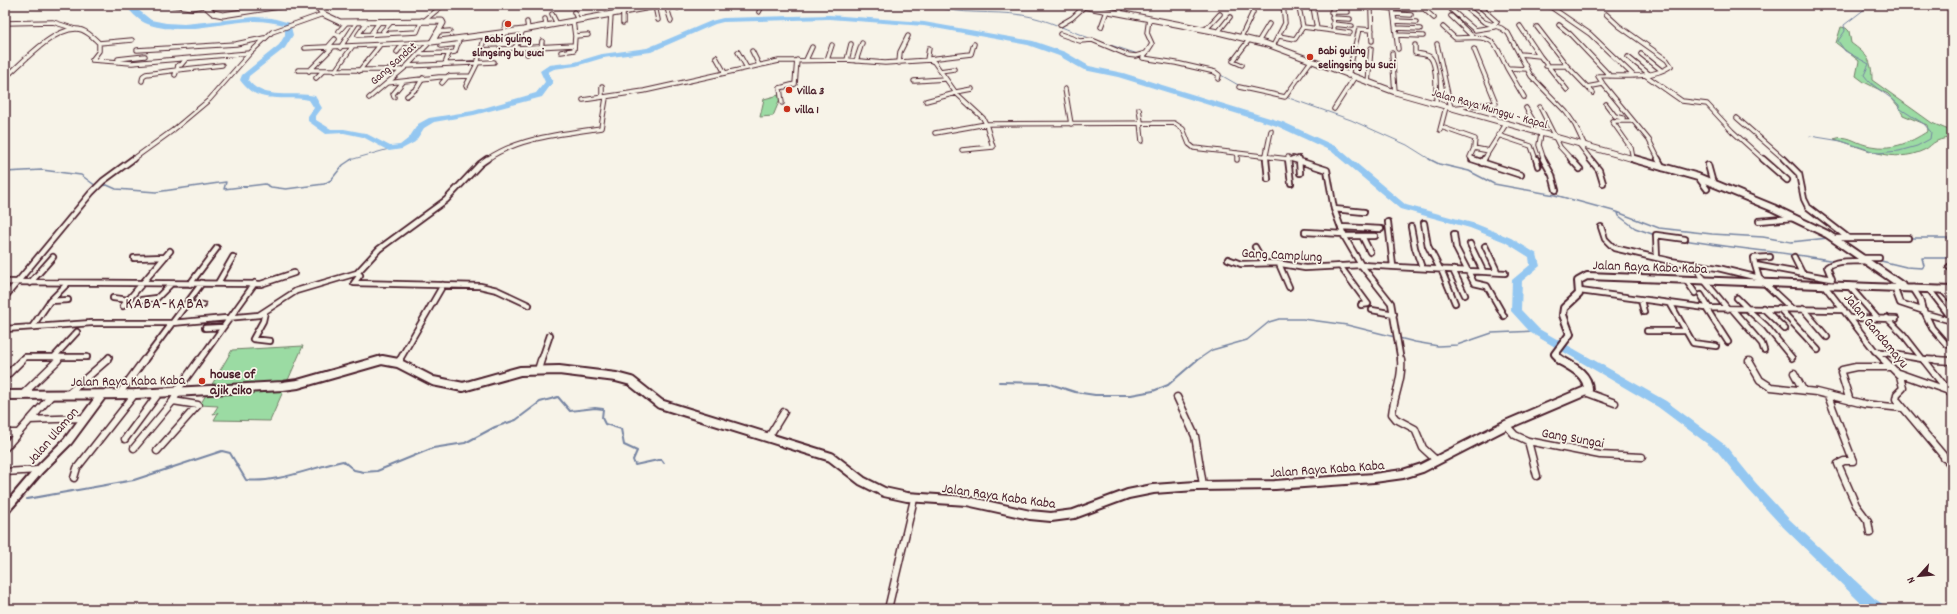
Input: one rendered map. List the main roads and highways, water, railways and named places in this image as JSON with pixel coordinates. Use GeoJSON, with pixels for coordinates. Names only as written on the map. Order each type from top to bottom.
{"type":"FeatureCollection","features":[{"type":"Feature","properties":{"kind":"waterway"},"geometry":{"type":"LineString","coordinates":[[128,5],[146,21],[166,25],[202,25],[255,19],[272,20],[288,24],[289,35],[282,46],[246,75],[244,80],[250,88],[257,93],[265,95],[304,96],[312,98],[318,108],[312,116],[312,121],[316,124],[329,132],[344,131],[365,135],[389,149],[402,147],[412,140],[421,126],[432,120],[474,113],[539,95],[549,82],[544,71],[552,67],[576,64],[602,56],[648,50],[713,22],[723,20],[829,17],[924,24],[1030,43],[1062,54],[1087,68],[1120,75],[1280,124],[1334,149],[1403,207],[1473,226],[1508,240],[1534,256],[1535,266],[1517,280],[1516,311],[1535,331],[1662,404],[1721,448],[1751,485],[1784,521],[1870,603],[1879,609]]}},
{"type":"Feature","properties":{"kind":"waterway"},"geometry":{"type":"LineString","coordinates":[[931,5],[965,12],[1022,15],[1049,22],[1092,39]]}},
{"type":"Feature","properties":{"kind":"waterway"},"geometry":{"type":"LineString","coordinates":[[1810,136],[1841,141],[1878,153],[1899,151],[1917,146],[1930,139],[1931,132],[1924,124],[1899,108],[1899,105],[1895,101],[1868,80],[1864,75],[1869,64],[1845,51],[1838,41],[1845,31],[1844,25],[1870,5]]}},
{"type":"Feature","properties":{"kind":"waterway"},"geometry":{"type":"LineString","coordinates":[[1098,41],[1138,54]]}},
{"type":"Feature","properties":{"kind":"waterway"},"geometry":{"type":"LineString","coordinates":[[1219,74],[1240,86]]}},
{"type":"Feature","properties":{"kind":"waterway"},"geometry":{"type":"LineString","coordinates":[[1286,97],[1351,120],[1407,145],[1431,160]]}},
{"type":"Feature","properties":{"kind":"waterway"},"geometry":{"type":"LineString","coordinates":[[351,160],[389,149]]}},
{"type":"Feature","properties":{"kind":"waterway"},"geometry":{"type":"LineString","coordinates":[[100,186],[107,185],[116,189],[156,192],[226,182],[224,189],[265,184],[271,187],[286,189],[324,184],[331,180],[343,165],[351,160]]}},
{"type":"Feature","properties":{"kind":"waterway"},"geometry":{"type":"LineString","coordinates":[[1431,160],[1439,164],[1469,171],[1494,184],[1555,195],[1617,212],[1659,228],[1712,234],[1763,237],[1791,242],[1828,238]]}},
{"type":"Feature","properties":{"kind":"waterway"},"geometry":{"type":"LineString","coordinates":[[5,172],[42,170],[81,175],[96,186]]}},
{"type":"Feature","properties":{"kind":"waterway"},"geometry":{"type":"LineString","coordinates":[[1618,213],[1619,216],[1635,228],[1655,235]]}},
{"type":"Feature","properties":{"kind":"waterway"},"geometry":{"type":"LineString","coordinates":[[1908,238],[1952,238]]}},
{"type":"Feature","properties":{"kind":"waterway"},"geometry":{"type":"LineString","coordinates":[[1685,240],[1835,261]]}},
{"type":"Feature","properties":{"kind":"waterway"},"geometry":{"type":"LineString","coordinates":[[1877,260],[1906,267],[1922,268],[1924,266],[1922,258],[1952,258]]}},
{"type":"Feature","properties":{"kind":"waterway"},"geometry":{"type":"LineString","coordinates":[[1196,361],[1212,350],[1247,340],[1269,322],[1279,319],[1303,319],[1347,325],[1415,342],[1438,346],[1457,345],[1492,333],[1535,331]]}},
{"type":"Feature","properties":{"kind":"waterway"},"geometry":{"type":"LineString","coordinates":[[999,382],[1047,383],[1075,392],[1095,395],[1131,395],[1153,391],[1168,385],[1197,360]]}},
{"type":"Feature","properties":{"kind":"waterway"},"geometry":{"type":"LineString","coordinates":[[27,499],[134,480],[222,451],[230,453],[246,480],[270,480],[343,461],[354,470],[364,472],[377,471],[433,448],[465,443],[495,427],[516,420],[540,402],[558,397],[570,411],[595,408],[603,409],[602,418],[605,424],[621,429],[624,445],[637,451],[633,460],[635,465],[658,460],[662,460],[664,463]]}},
{"type":"Feature","properties":{"kind":"place","name":"Babi guling slingsing bu suci"},"geometry":{"type":"Point","coordinates":[508,24]}},
{"type":"Feature","properties":{"kind":"place","name":"Babi guling selingsing bu Suci"},"geometry":{"type":"Point","coordinates":[1310,57]}},
{"type":"Feature","properties":{"kind":"place","name":"Villa 3"},"geometry":{"type":"Point","coordinates":[789,90]}},
{"type":"Feature","properties":{"kind":"place","name":"villa 1"},"geometry":{"type":"Point","coordinates":[787,109]}},
{"type":"Feature","properties":{"kind":"place","name":"house of ajik ciko"},"geometry":{"type":"Point","coordinates":[202,381]}},
{"type":"Feature","properties":{"kind":"district","name":"KABA-KABA"},"geometry":{"type":"Point","coordinates":[165,302]}}]}
